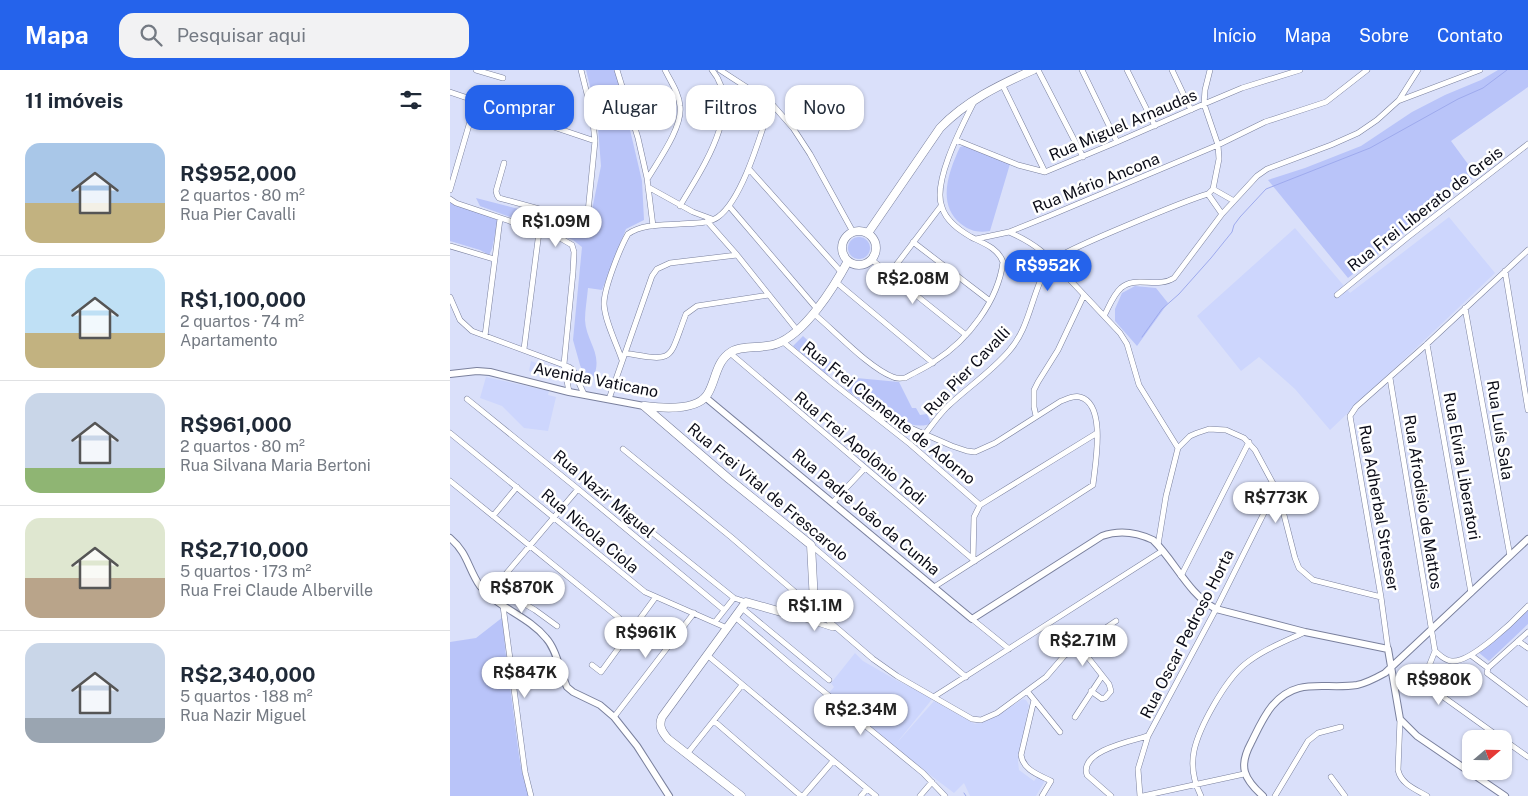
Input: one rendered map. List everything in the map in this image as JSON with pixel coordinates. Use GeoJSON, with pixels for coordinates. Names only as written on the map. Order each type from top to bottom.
{"type":"FeatureCollection","features":[{"type":"Feature","properties":{"kind":"main road"},"geometry":{"type":"LineString","coordinates":[[868,233],[940,128],[957,111],[976,98],[1033,70]]}},
{"type":"Feature","properties":{"kind":"main road"},"geometry":{"type":"LineString","coordinates":[[863,231],[868,233],[875,242],[876,248],[872,260],[863,265],[848,262],[844,257],[842,245],[848,235],[853,232],[863,231]]}},
{"type":"Feature","properties":{"kind":"main road"},"geometry":{"type":"LineString","coordinates":[[705,397],[716,371],[730,353],[740,349],[762,348],[782,341],[797,330],[815,311],[848,262]]}},
{"type":"Feature","properties":{"kind":"main road","name":"Avenida Vaticano"},"geometry":{"type":"LineString","coordinates":[[644,406],[660,408],[682,407],[693,404],[705,397]]}},
{"type":"Feature","properties":{"kind":"main road","name":"Rua Frei Vital de Frescarolo"},"geometry":{"type":"LineString","coordinates":[[644,406],[729,479],[811,545]]}},
{"type":"Feature","properties":{"kind":"main road"},"geometry":{"type":"LineString","coordinates":[[740,796],[668,739],[660,728],[660,723],[662,717],[744,605],[799,617],[813,607],[811,545]]}},
{"type":"Feature","properties":{"kind":"street"},"geometry":{"type":"LineString","coordinates":[[476,70],[503,78]]}},
{"type":"Feature","properties":{"kind":"street"},"geometry":{"type":"LineString","coordinates":[[504,163],[496,191],[499,198],[581,220],[586,217],[594,141],[592,114],[582,70]]}},
{"type":"Feature","properties":{"kind":"street"},"geometry":{"type":"LineString","coordinates":[[617,70],[638,138],[647,178],[653,226]]}},
{"type":"Feature","properties":{"kind":"street"},"geometry":{"type":"LineString","coordinates":[[647,178],[673,134],[681,109],[676,91],[665,70]]}},
{"type":"Feature","properties":{"kind":"street"},"geometry":{"type":"LineString","coordinates":[[680,206],[710,153],[724,111],[724,97],[712,70]]}},
{"type":"Feature","properties":{"kind":"street"},"geometry":{"type":"LineString","coordinates":[[720,70],[743,85]]}},
{"type":"Feature","properties":{"kind":"street"},"geometry":{"type":"LineString","coordinates":[[1038,70],[1083,157]]}},
{"type":"Feature","properties":{"kind":"street"},"geometry":{"type":"LineString","coordinates":[[1082,70],[1117,142]]}},
{"type":"Feature","properties":{"kind":"street"},"geometry":{"type":"LineString","coordinates":[[1127,70],[1155,126]]}},
{"type":"Feature","properties":{"kind":"street"},"geometry":{"type":"LineString","coordinates":[[1172,70],[1191,110]]}},
{"type":"Feature","properties":{"kind":"street"},"geometry":{"type":"LineString","coordinates":[[1053,260],[1104,236],[1208,194],[1213,188],[1219,158],[1218,145],[1204,104],[1206,83],[1210,70]]}},
{"type":"Feature","properties":{"kind":"street","name":"Rua Miguel Arnaudas"},"geometry":{"type":"LineString","coordinates":[[956,140],[1018,166],[1045,172],[1242,88],[1300,70]]}},
{"type":"Feature","properties":{"kind":"street","name":"Rua Mário Ancona"},"geometry":{"type":"LineString","coordinates":[[976,239],[1009,232],[1218,145],[1265,122],[1326,102],[1368,70]]}},
{"type":"Feature","properties":{"kind":"street"},"geometry":{"type":"LineString","coordinates":[[1104,316],[1116,294],[1127,284],[1160,284],[1174,278],[1222,214],[1250,182],[1268,169],[1358,133],[1377,120],[1398,101],[1418,70]]}},
{"type":"Feature","properties":{"kind":"street"},"geometry":{"type":"LineString","coordinates":[[1398,101],[1480,70]]}},
{"type":"Feature","properties":{"kind":"street"},"geometry":{"type":"LineString","coordinates":[[1002,84],[1045,172]]}},
{"type":"Feature","properties":{"kind":"street"},"geometry":{"type":"LineString","coordinates":[[450,92],[465,97]]}},
{"type":"Feature","properties":{"kind":"street"},"geometry":{"type":"LineString","coordinates":[[729,206],[815,311],[867,360],[893,377],[905,378],[933,363],[966,335],[996,290],[1003,262],[997,251],[952,224],[941,206],[942,179],[956,140],[976,98]]}},
{"type":"Feature","properties":{"kind":"street"},"geometry":{"type":"LineString","coordinates":[[775,108],[793,128],[810,154],[853,232]]}},
{"type":"Feature","properties":{"kind":"street"},"geometry":{"type":"LineString","coordinates":[[450,190],[468,130]]}},
{"type":"Feature","properties":{"kind":"street"},"geometry":{"type":"LineString","coordinates":[[562,130],[594,141]]}},
{"type":"Feature","properties":{"kind":"street"},"geometry":{"type":"LineString","coordinates":[[622,360],[604,304],[605,292],[628,234],[653,226],[714,219],[729,206],[749,169],[762,130]]}},
{"type":"Feature","properties":{"kind":"street","name":"Rua Frei Liberato de Greis"},"geometry":{"type":"LineString","coordinates":[[1337,295],[1528,144]]}},
{"type":"Feature","properties":{"kind":"street"},"geometry":{"type":"LineString","coordinates":[[749,169],[842,273]]}},
{"type":"Feature","properties":{"kind":"street"},"geometry":{"type":"LineString","coordinates":[[648,187],[680,206],[704,217],[714,219]]}},
{"type":"Feature","properties":{"kind":"street"},"geometry":{"type":"LineString","coordinates":[[1213,188],[1234,201]]}},
{"type":"Feature","properties":{"kind":"street"},"geometry":{"type":"LineString","coordinates":[[1208,194],[1222,214]]}},
{"type":"Feature","properties":{"kind":"street"},"geometry":{"type":"LineString","coordinates":[[450,199],[456,203],[572,245],[574,252],[564,364],[570,392]]}},
{"type":"Feature","properties":{"kind":"street"},"geometry":{"type":"LineString","coordinates":[[890,273],[941,206]]}},
{"type":"Feature","properties":{"kind":"street"},"geometry":{"type":"LineString","coordinates":[[485,336],[500,219]]}},
{"type":"Feature","properties":{"kind":"street"},"geometry":{"type":"LineString","coordinates":[[707,221],[797,330]]}},
{"type":"Feature","properties":{"kind":"street"},"geometry":{"type":"LineString","coordinates":[[524,349],[538,232]]}},
{"type":"Feature","properties":{"kind":"street"},"geometry":{"type":"LineString","coordinates":[[1009,232],[1024,238],[1053,260],[1124,339],[1139,385],[1178,448]]}},
{"type":"Feature","properties":{"kind":"street"},"geometry":{"type":"LineString","coordinates":[[913,242],[990,301]]}},
{"type":"Feature","properties":{"kind":"street"},"geometry":{"type":"LineString","coordinates":[[450,246],[494,259]]}},
{"type":"Feature","properties":{"kind":"street","name":"Rua Adherbal Stresser"},"geometry":{"type":"LineString","coordinates":[[1400,719],[1360,470],[1350,420],[1352,411],[1528,250]]}},
{"type":"Feature","properties":{"kind":"street"},"geometry":{"type":"LineString","coordinates":[[609,399],[652,276],[657,269],[670,263],[737,255]]}},
{"type":"Feature","properties":{"kind":"street"},"geometry":{"type":"LineString","coordinates":[[872,260],[966,335]]}},
{"type":"Feature","properties":{"kind":"street","name":"Rua Pier Cavalli"},"geometry":{"type":"LineString","coordinates":[[925,434],[946,408],[1000,361],[1017,341],[1024,331],[1044,275],[1053,260]]}},
{"type":"Feature","properties":{"kind":"street"},"geometry":{"type":"LineString","coordinates":[[1505,271],[1528,410]]}},
{"type":"Feature","properties":{"kind":"street"},"geometry":{"type":"LineString","coordinates":[[836,282],[933,363]]}},
{"type":"Feature","properties":{"kind":"street"},"geometry":{"type":"LineString","coordinates":[[624,353],[665,358],[672,352],[686,314],[690,310],[697,306],[769,295]]}},
{"type":"Feature","properties":{"kind":"street"},"geometry":{"type":"LineString","coordinates":[[1036,416],[1034,390],[1058,350],[1084,295]]}},
{"type":"Feature","properties":{"kind":"street"},"geometry":{"type":"LineString","coordinates":[[450,297],[460,320],[466,326],[485,336],[564,364],[573,370],[584,394]]}},
{"type":"Feature","properties":{"kind":"street","name":"Rua Luís Sala"},"geometry":{"type":"LineString","coordinates":[[1465,308],[1510,556]]}},
{"type":"Feature","properties":{"kind":"street","name":"Rua Frei Clemente de Adorno"},"geometry":{"type":"LineString","coordinates":[[782,341],[980,505]]}},
{"type":"Feature","properties":{"kind":"street","name":"Rua Elvira Liberatori"},"geometry":{"type":"LineString","coordinates":[[1427,344],[1471,593]]}},
{"type":"Feature","properties":{"kind":"street","name":"Rua Frei Apolônio Todi"},"geometry":{"type":"LineString","coordinates":[[730,353],[974,560]]}},
{"type":"Feature","properties":{"kind":"street","name":"Avenida Vaticano"},"geometry":{"type":"LineString","coordinates":[[450,374],[477,371],[490,372],[570,392],[644,406]]}},
{"type":"Feature","properties":{"kind":"street","name":"Rua Afrodísio de Mattos"},"geometry":{"type":"LineString","coordinates":[[1390,378],[1435,651]]}},
{"type":"Feature","properties":{"kind":"street","name":"Rua Padre João da Cunha"},"geometry":{"type":"LineString","coordinates":[[705,397],[1009,649]]}},
{"type":"Feature","properties":{"kind":"street"},"geometry":{"type":"LineString","coordinates":[[871,413],[952,446],[975,452],[995,443],[1061,401],[1072,397],[1080,397],[1088,401],[1096,414],[1097,433],[1094,485],[934,587]]}},
{"type":"Feature","properties":{"kind":"street","name":"Rua Nazir Miguel"},"geometry":{"type":"LineString","coordinates":[[466,399],[724,610]]}},
{"type":"Feature","properties":{"kind":"street"},"geometry":{"type":"LineString","coordinates":[[934,696],[1009,649],[1160,548],[1166,496],[1178,448],[1190,436],[1209,429],[1235,433],[1249,442],[1255,450],[1276,489],[1294,558],[1299,568],[1307,576],[1326,584],[1381,597]]}},
{"type":"Feature","properties":{"kind":"street","name":"Rua Nicola Ciola"},"geometry":{"type":"LineString","coordinates":[[450,433],[517,486],[632,583],[655,598],[727,628]]}},
{"type":"Feature","properties":{"kind":"street"},"geometry":{"type":"LineString","coordinates":[[974,560],[974,517],[980,505],[1097,433]]}},
{"type":"Feature","properties":{"kind":"street"},"geometry":{"type":"LineString","coordinates":[[1181,576],[1249,442]]}},
{"type":"Feature","properties":{"kind":"street"},"geometry":{"type":"LineString","coordinates":[[623,449],[731,537],[884,668],[972,719],[981,720],[997,714],[1046,677],[1064,656],[1116,622]]}},
{"type":"Feature","properties":{"kind":"street"},"geometry":{"type":"LineString","coordinates":[[834,502],[865,468]]}},
{"type":"Feature","properties":{"kind":"street"},"geometry":{"type":"LineString","coordinates":[[450,481],[619,618]]}},
{"type":"Feature","properties":{"kind":"street"},"geometry":{"type":"LineString","coordinates":[[493,516],[517,486]]}},
{"type":"Feature","properties":{"kind":"street"},"geometry":{"type":"LineString","coordinates":[[488,595],[578,489]]}},
{"type":"Feature","properties":{"kind":"street","name":"Rua Oscar Pedroso Horta"},"geometry":{"type":"LineString","coordinates":[[1142,796],[1138,769],[1148,736],[1216,609],[1276,489]]}},
{"type":"Feature","properties":{"kind":"street"},"geometry":{"type":"LineString","coordinates":[[618,505],[744,605],[829,680]]}},
{"type":"Feature","properties":{"kind":"street"},"geometry":{"type":"LineString","coordinates":[[972,619],[1102,536],[1111,533],[1134,533],[1153,540],[1181,576],[1204,601],[1216,609],[1305,632],[1388,649]]}},
{"type":"Feature","properties":{"kind":"street"},"geometry":{"type":"LineString","coordinates":[[450,538],[462,550],[477,580],[488,595],[533,626],[548,639],[564,679],[573,692],[600,705],[614,716],[642,754],[669,796]]}},
{"type":"Feature","properties":{"kind":"street"},"geometry":{"type":"LineString","coordinates":[[1263,796],[1247,780],[1244,774],[1244,761],[1248,748],[1270,708],[1281,696],[1304,686],[1358,685],[1374,679],[1391,669],[1528,539]]}},
{"type":"Feature","properties":{"kind":"street","name":"Rua Frei Vital de Frescarolo"},"geometry":{"type":"LineString","coordinates":[[811,545],[966,677]]}},
{"type":"Feature","properties":{"kind":"street"},"geometry":{"type":"LineString","coordinates":[[496,587],[535,610],[557,626]]}},
{"type":"Feature","properties":{"kind":"street"},"geometry":{"type":"LineString","coordinates":[[592,665],[601,672],[655,598]]}},
{"type":"Feature","properties":{"kind":"street"},"geometry":{"type":"LineString","coordinates":[[715,622],[734,598]]}},
{"type":"Feature","properties":{"kind":"street"},"geometry":{"type":"LineString","coordinates":[[503,606],[525,772],[531,796]]}},
{"type":"Feature","properties":{"kind":"street"},"geometry":{"type":"LineString","coordinates":[[1490,730],[1431,686],[1429,666],[1435,651],[1452,662],[1472,656],[1528,606]]}},
{"type":"Feature","properties":{"kind":"street"},"geometry":{"type":"LineString","coordinates":[[614,716],[694,613]]}},
{"type":"Feature","properties":{"kind":"street"},"geometry":{"type":"LineString","coordinates":[[735,617],[932,782],[945,796]]}},
{"type":"Feature","properties":{"kind":"street"},"geometry":{"type":"LineString","coordinates":[[799,617],[836,628]]}},
{"type":"Feature","properties":{"kind":"street"},"geometry":{"type":"LineString","coordinates":[[1201,796],[1195,784],[1193,760],[1197,740],[1226,685],[1243,666],[1261,653],[1305,632]]}},
{"type":"Feature","properties":{"kind":"street"},"geometry":{"type":"LineString","coordinates":[[1488,668],[1528,632]]}},
{"type":"Feature","properties":{"kind":"street"},"geometry":{"type":"LineString","coordinates":[[1518,641],[1528,648]]}},
{"type":"Feature","properties":{"kind":"street"},"geometry":{"type":"LineString","coordinates":[[1079,646],[1110,687],[1110,693],[1102,699],[1091,691]]}},
{"type":"Feature","properties":{"kind":"street"},"geometry":{"type":"LineString","coordinates":[[790,664],[798,654]]}},
{"type":"Feature","properties":{"kind":"street"},"geometry":{"type":"LineString","coordinates":[[707,655],[876,796]]}},
{"type":"Feature","properties":{"kind":"street"},"geometry":{"type":"LineString","coordinates":[[1472,656],[1488,668],[1488,673],[1528,704]]}},
{"type":"Feature","properties":{"kind":"street"},"geometry":{"type":"LineString","coordinates":[[1076,717],[1102,676]]}},
{"type":"Feature","properties":{"kind":"street"},"geometry":{"type":"LineString","coordinates":[[687,754],[742,685]]}},
{"type":"Feature","properties":{"kind":"street"},"geometry":{"type":"LineString","coordinates":[[1027,691],[1060,732]]}},
{"type":"Feature","properties":{"kind":"street"},"geometry":{"type":"LineString","coordinates":[[1034,700],[1021,755],[1023,764],[1051,781],[1042,796]]}},
{"type":"Feature","properties":{"kind":"street"},"geometry":{"type":"LineString","coordinates":[[1400,719],[1399,774],[1406,783],[1427,796]]}},
{"type":"Feature","properties":{"kind":"street"},"geometry":{"type":"LineString","coordinates":[[1400,719],[1417,736],[1505,796]]}},
{"type":"Feature","properties":{"kind":"street"},"geometry":{"type":"LineString","coordinates":[[714,721],[802,796],[833,761]]}},
{"type":"Feature","properties":{"kind":"street"},"geometry":{"type":"LineString","coordinates":[[1275,796],[1308,741],[1318,733],[1341,728]]}},
{"type":"Feature","properties":{"kind":"street"},"geometry":{"type":"LineString","coordinates":[[1111,796],[1087,776],[1086,771],[1090,760],[1104,751],[1148,736]]}},
{"type":"Feature","properties":{"kind":"street"},"geometry":{"type":"LineString","coordinates":[[1512,745],[1528,757]]}},
{"type":"Feature","properties":{"kind":"street"},"geometry":{"type":"LineString","coordinates":[[1142,796],[1244,774]]}},
{"type":"Feature","properties":{"kind":"street"},"geometry":{"type":"LineString","coordinates":[[1331,777],[1345,796]]}},
{"type":"Feature","properties":{"kind":"street"},"geometry":{"type":"LineString","coordinates":[[920,796],[932,782]]}},
{"type":"Feature","properties":{"kind":"street"},"geometry":{"type":"LineString","coordinates":[[861,796],[867,789]]}},
{"type":"Feature","properties":{"kind":"shaded area"},"geometry":{"type":"Polygon","coordinates":[[[586,70],[616,70],[620,85],[590,85],[586,70]]]}},
{"type":"Feature","properties":{"kind":"shaded area"},"geometry":{"type":"Polygon","coordinates":[[[1498,70],[1528,70],[1528,87],[1451,141],[1476,175],[1348,278],[1268,180],[1361,146],[1412,112],[1445,95],[1481,80],[1498,70]]]}},
{"type":"Feature","properties":{"kind":"shaded area"},"geometry":{"type":"Polygon","coordinates":[[[598,130],[630,130],[642,181],[644,220],[626,229],[602,290],[588,288],[585,320],[597,362],[593,378],[585,377],[573,340],[582,247],[573,240],[480,206],[476,198],[534,213],[587,234],[601,166],[598,130]]]}},
{"type":"Feature","properties":{"kind":"shaded area"},"geometry":{"type":"Polygon","coordinates":[[[964,146],[1010,164],[990,231],[978,232],[961,224],[953,216],[949,207],[947,187],[949,177],[960,147],[964,146]]]}},
{"type":"Feature","properties":{"kind":"shaded area"},"geometry":{"type":"Polygon","coordinates":[[[450,201],[498,220],[489,255],[480,250],[450,241],[450,201]]]}},
{"type":"Feature","properties":{"kind":"shaded area"},"geometry":{"type":"Polygon","coordinates":[[[1449,217],[1495,273],[1330,430],[1295,389],[1259,357],[1241,371],[1197,316],[1295,228],[1350,293],[1449,217]]]}},
{"type":"Feature","properties":{"kind":"shaded area"},"geometry":{"type":"Polygon","coordinates":[[[859,237],[867,240],[870,248],[867,256],[859,259],[851,256],[848,248],[851,240],[859,237]]]}},
{"type":"Feature","properties":{"kind":"shaded area"},"geometry":{"type":"Polygon","coordinates":[[[1135,286],[1156,288],[1168,303],[1137,346],[1115,321],[1115,309],[1122,293],[1135,286]]]}},
{"type":"Feature","properties":{"kind":"shaded area"},"geometry":{"type":"Polygon","coordinates":[[[803,336],[837,368],[827,375],[793,346],[803,336]]]}},
{"type":"Feature","properties":{"kind":"shaded area"},"geometry":{"type":"Polygon","coordinates":[[[531,361],[551,369],[546,377],[529,371],[531,361]]]}},
{"type":"Feature","properties":{"kind":"shaded area"},"geometry":{"type":"Polygon","coordinates":[[[486,377],[549,391],[548,395],[556,397],[548,431],[524,428],[502,406],[480,398],[486,377]]]}},
{"type":"Feature","properties":{"kind":"shaded area"},"geometry":{"type":"Polygon","coordinates":[[[846,377],[899,382],[912,408],[916,408],[920,415],[927,414],[931,423],[922,426],[912,425],[899,421],[874,408],[845,388],[846,377]]]}},
{"type":"Feature","properties":{"kind":"shaded area"},"geometry":{"type":"Polygon","coordinates":[[[1528,608],[1528,624],[1489,661],[1478,652],[1528,608]]]}},
{"type":"Feature","properties":{"kind":"shaded area"},"geometry":{"type":"Polygon","coordinates":[[[503,617],[519,757],[523,777],[530,796],[450,796],[450,642],[476,638],[503,617]]]}},
{"type":"Feature","properties":{"kind":"shaded area"},"geometry":{"type":"Polygon","coordinates":[[[855,653],[863,661],[933,698],[895,745],[934,701],[975,724],[986,721],[1023,699],[1026,700],[1029,705],[1018,761],[1019,770],[1034,781],[1039,775],[1046,779],[1036,796],[970,796],[964,783],[954,793],[893,747],[828,694],[834,687],[831,683],[855,653]]]}},
{"type":"Feature","properties":{"kind":"waterway"},"geometry":{"type":"LineString","coordinates":[[1142,337],[1162,309],[1179,294],[1211,258],[1232,232],[1234,225],[1240,217],[1266,189],[1370,148],[1458,99],[1483,88],[1507,70]]}}]}
